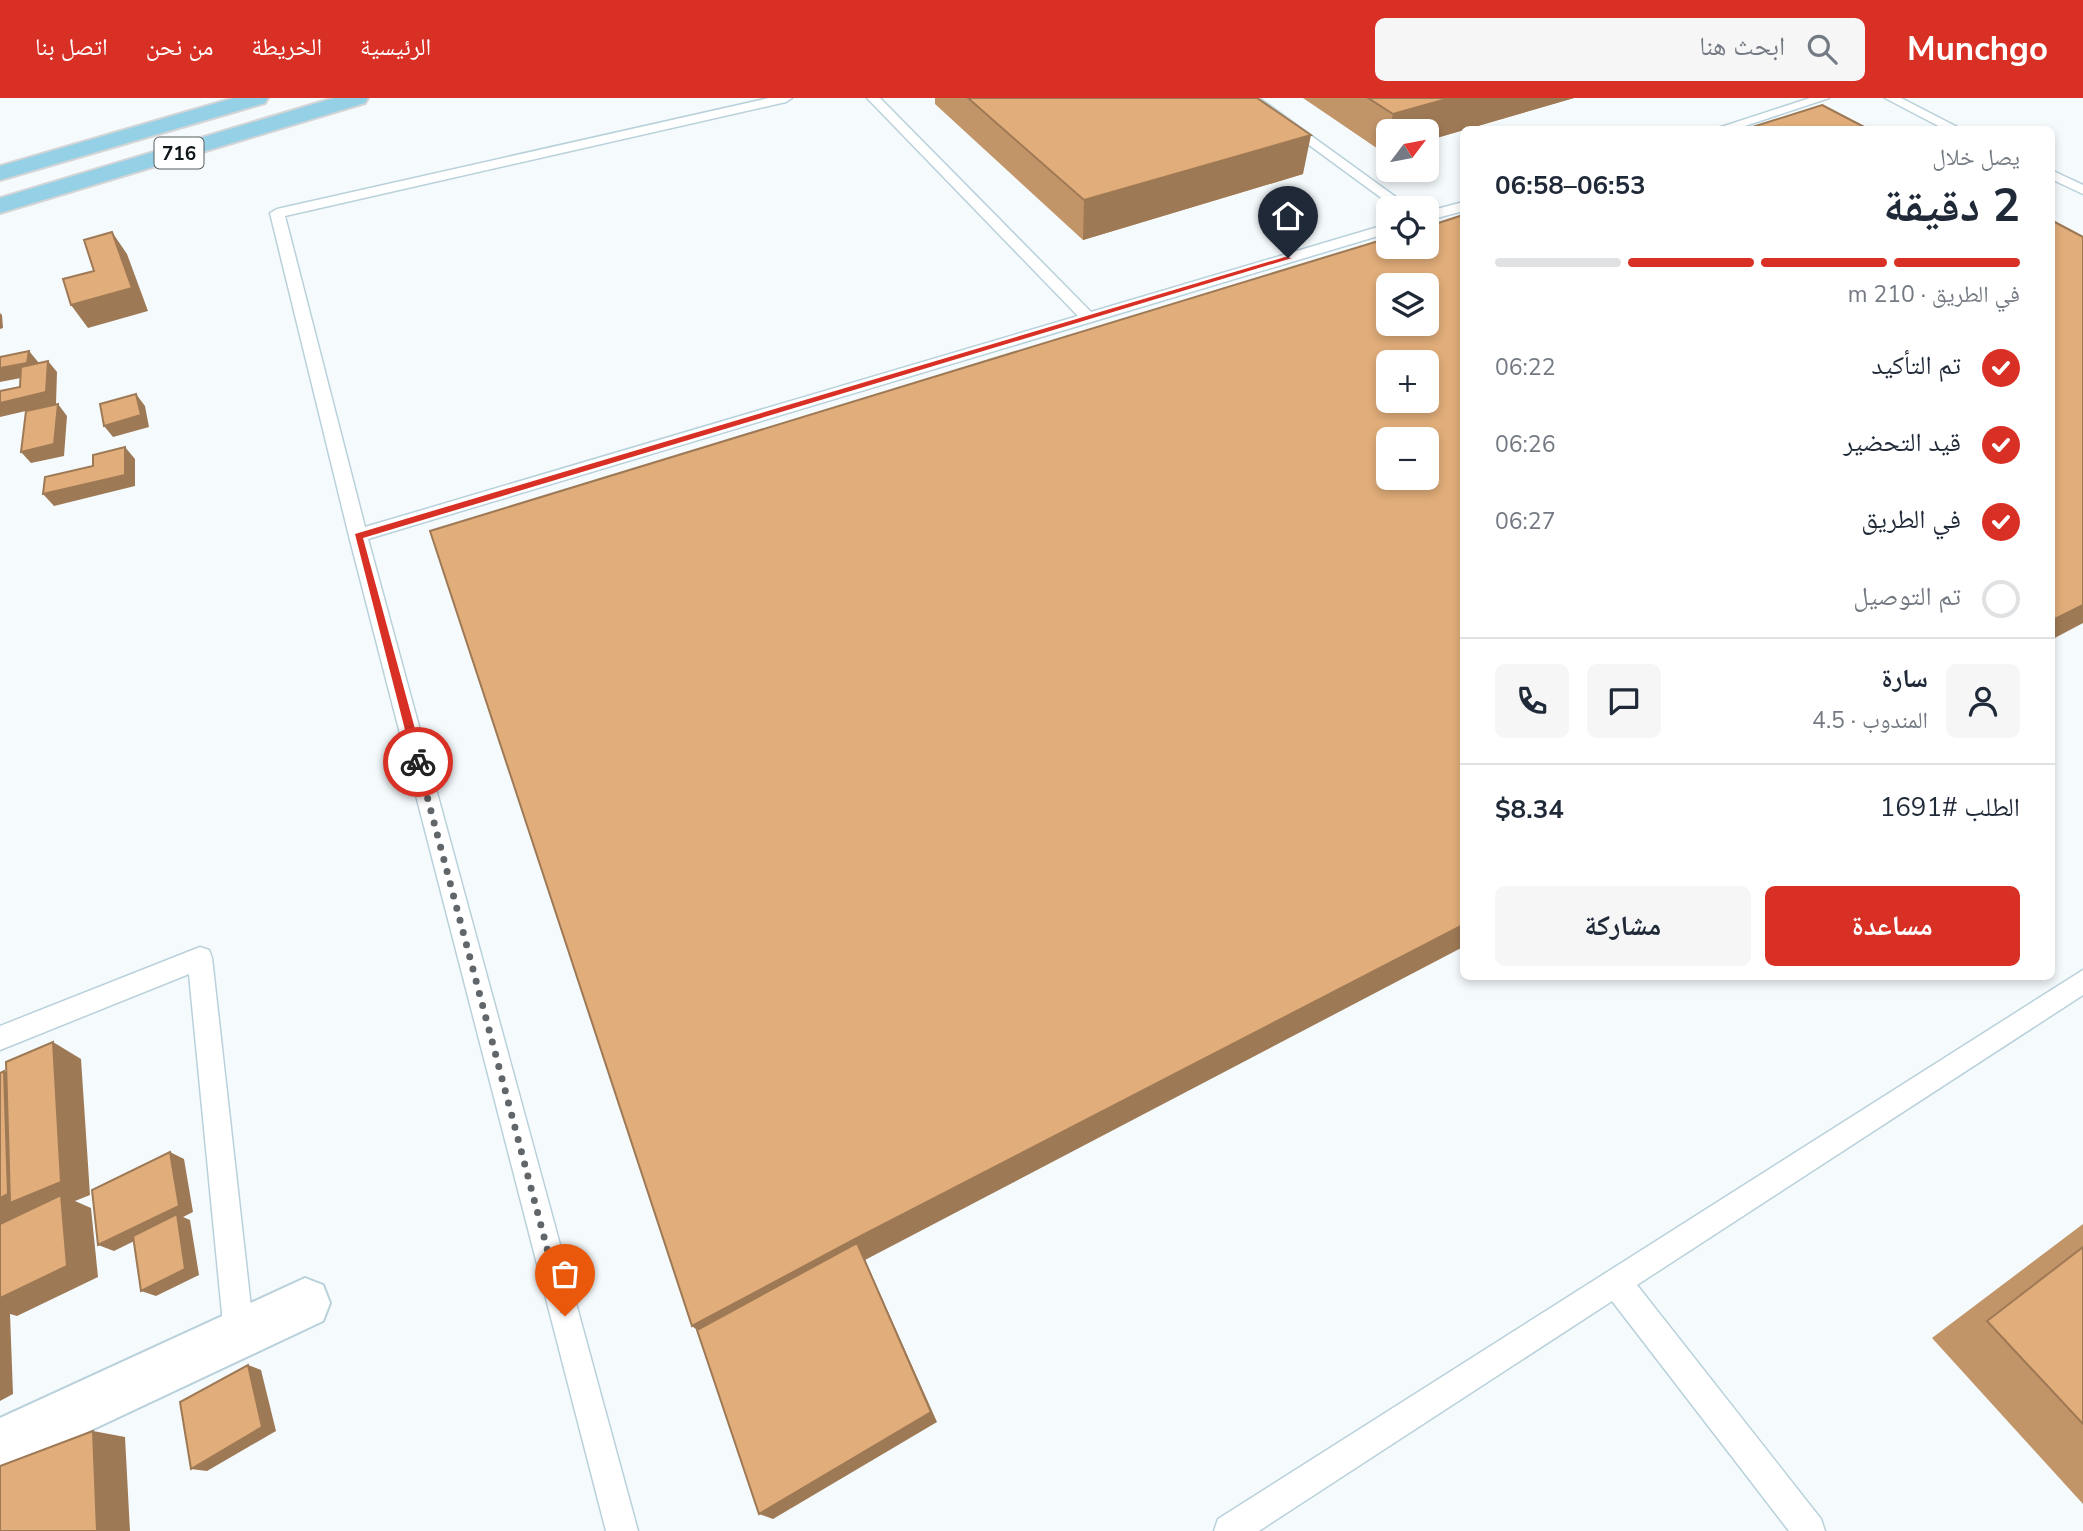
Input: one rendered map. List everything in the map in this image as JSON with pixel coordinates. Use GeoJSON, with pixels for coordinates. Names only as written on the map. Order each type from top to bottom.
{"type":"FeatureCollection","features":[{"type":"Feature","properties":{"kind":"main road","name":"716"},"geometry":{"type":"LineString","coordinates":[[0,173],[257,98]]}},
{"type":"Feature","properties":{"kind":"main road","name":"716"},"geometry":{"type":"LineString","coordinates":[[0,206],[357,98]]}},
{"type":"Feature","properties":{"kind":"street"},"geometry":{"type":"LineString","coordinates":[[0,1446],[305,1303]]}},
{"type":"Feature","properties":{"kind":"lane"},"geometry":{"type":"LineString","coordinates":[[622,1531],[358,536],[277,213],[786,98]]}},
{"type":"Feature","properties":{"kind":"lane"},"geometry":{"type":"LineString","coordinates":[[873,98],[1089,318]]}},
{"type":"Feature","properties":{"kind":"lane"},"geometry":{"type":"LineString","coordinates":[[1251,98],[1387,196]]}},
{"type":"Feature","properties":{"kind":"lane"},"geometry":{"type":"LineString","coordinates":[[1731,126],[1824,98]]}},
{"type":"Feature","properties":{"kind":"lane"},"geometry":{"type":"LineString","coordinates":[[1891,98],[1949,126]]}},
{"type":"Feature","properties":{"kind":"lane"},"geometry":{"type":"LineString","coordinates":[[2055,176],[2083,190]]}},
{"type":"Feature","properties":{"kind":"lane"},"geometry":{"type":"LineString","coordinates":[[1439,213],[1460,207]]}},
{"type":"Feature","properties":{"kind":"lane"},"geometry":{"type":"LineString","coordinates":[[358,536],[1376,232]]}},
{"type":"Feature","properties":{"kind":"lane"},"geometry":{"type":"LineString","coordinates":[[0,1038],[200,958],[239,1334]]}},
{"type":"Feature","properties":{"kind":"lane"},"geometry":{"type":"LineString","coordinates":[[1230,1531],[2083,981]]}},
{"type":"Feature","properties":{"kind":"lane"},"geometry":{"type":"LineString","coordinates":[[1616,1282],[1809,1531]]}},
{"type":"Feature","properties":{"kind":"building"},"geometry":{"type":"Polygon","coordinates":[[[968,98],[1257,98],[1311,135],[1084,200],[968,98]]]}},
{"type":"Feature","properties":{"kind":"building"},"geometry":{"type":"Polygon","coordinates":[[[1368,98],[1450,98],[1393,114],[1368,98]]]}},
{"type":"Feature","properties":{"kind":"building"},"geometry":{"type":"Polygon","coordinates":[[[1822,105],[1862,126],[1756,126],[1822,105]]]}},
{"type":"Feature","properties":{"kind":"building"},"geometry":{"type":"Polygon","coordinates":[[[1460,216],[1460,927],[692,1326],[430,531],[1376,242],[1376,259],[1439,259],[1439,223],[1460,216]]]}},
{"type":"Feature","properties":{"kind":"building"},"geometry":{"type":"Polygon","coordinates":[[[2055,222],[2083,237],[2083,605],[2055,619],[2055,222]]]}},
{"type":"Feature","properties":{"kind":"building"},"geometry":{"type":"Polygon","coordinates":[[[112,232],[132,288],[71,305],[63,279],[94,271],[84,240],[112,232]]]}},
{"type":"Feature","properties":{"kind":"building"},"geometry":{"type":"Polygon","coordinates":[[[29,351],[27,363],[0,368],[0,357],[29,351]]]}},
{"type":"Feature","properties":{"kind":"building"},"geometry":{"type":"Polygon","coordinates":[[[48,361],[46,392],[0,403],[0,391],[20,387],[21,367],[48,361]]]}},
{"type":"Feature","properties":{"kind":"building"},"geometry":{"type":"Polygon","coordinates":[[[136,394],[141,415],[104,426],[100,404],[136,394]]]}},
{"type":"Feature","properties":{"kind":"building"},"geometry":{"type":"Polygon","coordinates":[[[58,404],[54,444],[21,452],[26,411],[58,404]]]}},
{"type":"Feature","properties":{"kind":"building"},"geometry":{"type":"Polygon","coordinates":[[[125,447],[125,475],[43,494],[45,477],[93,466],[93,455],[125,447]]]}},
{"type":"Feature","properties":{"kind":"building"},"geometry":{"type":"Polygon","coordinates":[[[53,1042],[61,1182],[10,1203],[6,1062],[53,1042]]]}},
{"type":"Feature","properties":{"kind":"building"},"geometry":{"type":"Polygon","coordinates":[[[4,1071],[8,1194],[0,1198],[0,1073],[4,1071]]]}},
{"type":"Feature","properties":{"kind":"building"},"geometry":{"type":"Polygon","coordinates":[[[170,1152],[179,1206],[98,1245],[92,1190],[170,1152]]]}},
{"type":"Feature","properties":{"kind":"building"},"geometry":{"type":"Polygon","coordinates":[[[61,1195],[67,1266],[0,1298],[0,1224],[61,1195]]]}},
{"type":"Feature","properties":{"kind":"building"},"geometry":{"type":"Polygon","coordinates":[[[177,1214],[185,1269],[141,1291],[133,1236],[177,1214]]]}},
{"type":"Feature","properties":{"kind":"building"},"geometry":{"type":"Polygon","coordinates":[[[857,1243],[931,1412],[759,1514],[697,1330],[857,1243]]]}},
{"type":"Feature","properties":{"kind":"building"},"geometry":{"type":"Polygon","coordinates":[[[2083,1247],[2083,1424],[1987,1321],[2083,1247]]]}},
{"type":"Feature","properties":{"kind":"building"},"geometry":{"type":"Polygon","coordinates":[[[248,1365],[262,1427],[191,1469],[180,1402],[248,1365]]]}},
{"type":"Feature","properties":{"kind":"building"},"geometry":{"type":"Polygon","coordinates":[[[93,1431],[97,1531],[0,1531],[0,1466],[93,1431]]]}},
{"type":"Feature","properties":{"kind":"way so far"},"geometry":{"type":"LineString","coordinates":[[418,762],[565,1316]]}},
{"type":"Feature","properties":{"kind":"route"},"geometry":{"type":"LineString","coordinates":[[418,762],[358,536],[1288,258]]}}]}
